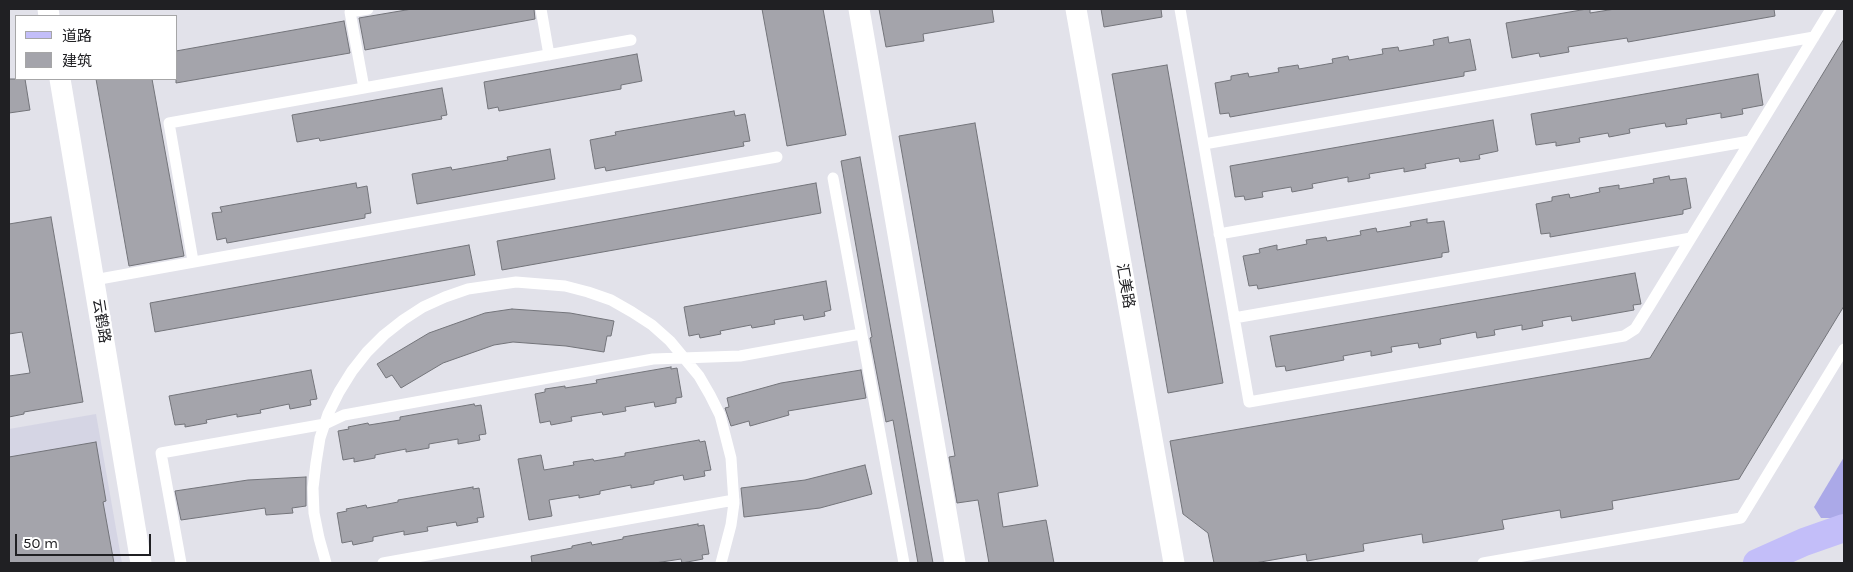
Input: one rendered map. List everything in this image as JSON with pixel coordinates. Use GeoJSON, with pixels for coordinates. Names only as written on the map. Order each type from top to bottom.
{"type":"FeatureCollection","features":[{"type":"Feature","properties":{"kind":"main road"},"geometry":{"type":"LineString","coordinates":[[1758,563],[1804,542],[1844,528]]}},
{"type":"Feature","properties":{"kind":"street"},"geometry":{"type":"LineString","coordinates":[[858,9],[955,563]]}},
{"type":"Feature","properties":{"kind":"street","name":"汇美路"},"geometry":{"type":"LineString","coordinates":[[1076,9],[1174,563]]}},
{"type":"Feature","properties":{"kind":"street","name":"云鹤路"},"geometry":{"type":"LineString","coordinates":[[60,80],[141,563]]}},
{"type":"Feature","properties":{"kind":"lane"},"geometry":{"type":"LineString","coordinates":[[364,88],[350,12],[368,9]]}},
{"type":"Feature","properties":{"kind":"lane"},"geometry":{"type":"LineString","coordinates":[[541,9],[549,55]]}},
{"type":"Feature","properties":{"kind":"lane"},"geometry":{"type":"LineString","coordinates":[[1180,9],[1249,402],[1624,336],[1634,329],[1831,9]]}},
{"type":"Feature","properties":{"kind":"lane"},"geometry":{"type":"LineString","coordinates":[[1204,144],[1814,37]]}},
{"type":"Feature","properties":{"kind":"lane"},"geometry":{"type":"LineString","coordinates":[[194,262],[168,123],[631,40]]}},
{"type":"Feature","properties":{"kind":"lane"},"geometry":{"type":"LineString","coordinates":[[1220,234],[1750,141]]}},
{"type":"Feature","properties":{"kind":"lane"},"geometry":{"type":"LineString","coordinates":[[94,280],[777,157]]}},
{"type":"Feature","properties":{"kind":"lane"},"geometry":{"type":"LineString","coordinates":[[833,178],[904,563]]}},
{"type":"Feature","properties":{"kind":"lane"},"geometry":{"type":"LineString","coordinates":[[1234,318],[1691,238]]}},
{"type":"Feature","properties":{"kind":"lane"},"geometry":{"type":"LineString","coordinates":[[326,563],[314,513],[313,488],[316,463],[325,424],[339,392],[352,371],[384,335],[403,320],[438,300],[468,289],[516,282],[565,286],[611,300],[645,321],[670,341],[686,358],[710,395],[720,415],[731,458],[734,500],[731,525],[721,563]]}},
{"type":"Feature","properties":{"kind":"lane"},"geometry":{"type":"LineString","coordinates":[[181,563],[161,453],[325,424],[344,414],[653,359],[740,356],[861,334]]}},
{"type":"Feature","properties":{"kind":"lane"},"geometry":{"type":"LineString","coordinates":[[1483,563],[1741,518],[1844,349]]}},
{"type":"Feature","properties":{"kind":"lane"},"geometry":{"type":"LineString","coordinates":[[383,563],[734,500]]}},
{"type":"Feature","properties":{"kind":"shaded area"},"geometry":{"type":"Polygon","coordinates":[[[96,414],[122,563],[9,563],[9,429],[96,414]]]}},
{"type":"Feature","properties":{"kind":"shaded area"},"geometry":{"type":"Polygon","coordinates":[[[1844,457],[1844,518],[1821,518],[1814,507],[1844,457]]]}},
{"type":"Feature","properties":{"kind":"building"},"geometry":{"type":"Polygon","coordinates":[[[412,9],[534,9],[535,19],[365,50],[359,18],[412,9]]]}},
{"type":"Feature","properties":{"kind":"building"},"geometry":{"type":"Polygon","coordinates":[[[762,9],[823,9],[846,135],[787,146],[762,9]]]}},
{"type":"Feature","properties":{"kind":"building"},"geometry":{"type":"Polygon","coordinates":[[[879,9],[992,9],[994,22],[923,34],[924,41],[886,47],[879,9]]]}},
{"type":"Feature","properties":{"kind":"building"},"geometry":{"type":"Polygon","coordinates":[[[1101,9],[1161,9],[1162,17],[1104,27],[1101,9]]]}},
{"type":"Feature","properties":{"kind":"building"},"geometry":{"type":"Polygon","coordinates":[[[1590,9],[1590,13],[1615,9],[1774,9],[1775,16],[1628,42],[1627,38],[1568,47],[1569,52],[1540,57],[1539,53],[1512,58],[1506,23],[1590,9]]]}},
{"type":"Feature","properties":{"kind":"building"},"geometry":{"type":"Polygon","coordinates":[[[344,21],[350,53],[176,83],[176,80],[178,80],[178,51],[344,21]]]}},
{"type":"Feature","properties":{"kind":"building"},"geometry":{"type":"Polygon","coordinates":[[[1448,37],[1449,43],[1470,39],[1476,70],[1464,72],[1464,76],[1230,117],[1229,113],[1220,114],[1215,83],[1231,80],[1231,76],[1248,73],[1249,77],[1279,72],[1278,68],[1298,65],[1299,69],[1333,63],[1332,59],[1348,56],[1349,60],[1383,54],[1382,49],[1398,47],[1399,51],[1434,45],[1433,40],[1448,37]]]}},
{"type":"Feature","properties":{"kind":"building"},"geometry":{"type":"Polygon","coordinates":[[[1844,39],[1844,306],[1739,479],[1612,501],[1613,509],[1561,518],[1560,510],[1502,520],[1504,529],[1423,543],[1422,534],[1363,544],[1364,551],[1307,561],[1306,554],[1255,563],[1214,563],[1208,533],[1183,514],[1170,441],[1650,358],[1844,39]]]}},
{"type":"Feature","properties":{"kind":"building"},"geometry":{"type":"Polygon","coordinates":[[[637,54],[642,81],[621,85],[621,89],[499,111],[498,107],[488,109],[484,82],[637,54]]]}},
{"type":"Feature","properties":{"kind":"building"},"geometry":{"type":"Polygon","coordinates":[[[1167,65],[1223,383],[1168,393],[1112,74],[1167,65]]]}},
{"type":"Feature","properties":{"kind":"building"},"geometry":{"type":"Polygon","coordinates":[[[1758,74],[1763,105],[1742,109],[1743,114],[1721,118],[1721,113],[1686,119],[1687,124],[1666,127],[1665,123],[1629,129],[1630,133],[1609,137],[1608,133],[1579,138],[1580,142],[1556,146],[1556,142],[1536,145],[1531,114],[1758,74]]]}},
{"type":"Feature","properties":{"kind":"building"},"geometry":{"type":"Polygon","coordinates":[[[9,79],[25,80],[30,110],[9,113],[9,79]]]}},
{"type":"Feature","properties":{"kind":"building"},"geometry":{"type":"Polygon","coordinates":[[[96,80],[152,80],[184,256],[129,266],[96,80]]]}},
{"type":"Feature","properties":{"kind":"building"},"geometry":{"type":"Polygon","coordinates":[[[442,88],[447,115],[441,116],[442,119],[320,141],[319,138],[297,142],[292,115],[442,88]]]}},
{"type":"Feature","properties":{"kind":"building"},"geometry":{"type":"Polygon","coordinates":[[[734,111],[735,116],[745,114],[750,141],[743,142],[744,146],[606,171],[605,167],[595,169],[590,140],[616,135],[615,132],[734,111]]]}},
{"type":"Feature","properties":{"kind":"building"},"geometry":{"type":"Polygon","coordinates":[[[1493,120],[1498,151],[1479,155],[1480,159],[1460,162],[1459,158],[1425,164],[1426,168],[1404,172],[1404,168],[1369,174],[1370,178],[1348,182],[1348,177],[1312,184],[1313,188],[1292,192],[1291,187],[1262,192],[1263,197],[1245,200],[1244,196],[1235,197],[1230,166],[1493,120]]]}},
{"type":"Feature","properties":{"kind":"building"},"geometry":{"type":"Polygon","coordinates":[[[975,123],[1038,486],[998,493],[1003,527],[1046,520],[1054,563],[989,563],[978,500],[957,503],[949,457],[955,456],[899,136],[975,123]]]}},
{"type":"Feature","properties":{"kind":"building"},"geometry":{"type":"Polygon","coordinates":[[[550,149],[555,179],[417,204],[412,174],[451,167],[452,170],[508,160],[507,157],[550,149]]]}},
{"type":"Feature","properties":{"kind":"building"},"geometry":{"type":"Polygon","coordinates":[[[860,157],[933,563],[918,563],[893,420],[886,422],[870,338],[872,337],[841,161],[860,157]]]}},
{"type":"Feature","properties":{"kind":"building"},"geometry":{"type":"Polygon","coordinates":[[[1669,176],[1670,180],[1686,178],[1691,208],[1683,210],[1683,214],[1550,237],[1550,233],[1541,234],[1536,204],[1552,201],[1552,197],[1569,194],[1570,198],[1600,192],[1599,188],[1619,185],[1619,189],[1654,183],[1653,179],[1669,176]]]}},
{"type":"Feature","properties":{"kind":"building"},"geometry":{"type":"Polygon","coordinates":[[[356,183],[357,188],[367,186],[371,213],[365,214],[365,218],[227,243],[226,238],[217,240],[212,213],[222,212],[220,207],[356,183]]]}},
{"type":"Feature","properties":{"kind":"building"},"geometry":{"type":"Polygon","coordinates":[[[816,183],[821,213],[502,270],[497,241],[816,183]]]}},
{"type":"Feature","properties":{"kind":"building"},"geometry":{"type":"Polygon","coordinates":[[[51,217],[83,402],[24,412],[24,414],[9,417],[9,376],[30,373],[22,332],[9,334],[9,224],[51,217]]]}},
{"type":"Feature","properties":{"kind":"building"},"geometry":{"type":"Polygon","coordinates":[[[1427,219],[1427,223],[1444,221],[1449,252],[1442,253],[1442,257],[1258,289],[1257,285],[1249,286],[1243,256],[1260,253],[1259,249],[1277,245],[1277,250],[1307,244],[1306,240],[1326,237],[1327,241],[1361,235],[1360,231],[1376,228],[1377,232],[1411,226],[1410,222],[1427,219]]]}},
{"type":"Feature","properties":{"kind":"building"},"geometry":{"type":"Polygon","coordinates":[[[469,245],[475,275],[155,332],[150,303],[469,245]]]}},
{"type":"Feature","properties":{"kind":"building"},"geometry":{"type":"Polygon","coordinates":[[[1635,273],[1641,304],[1633,305],[1634,310],[1572,321],[1571,316],[1542,321],[1543,326],[1522,330],[1522,325],[1494,330],[1495,335],[1477,338],[1476,332],[1440,339],[1441,344],[1419,348],[1418,343],[1391,347],[1392,352],[1371,356],[1371,351],[1343,356],[1344,360],[1286,371],[1285,366],[1276,367],[1270,336],[1635,273]]]}},
{"type":"Feature","properties":{"kind":"building"},"geometry":{"type":"Polygon","coordinates":[[[826,281],[831,310],[824,312],[825,316],[804,320],[803,315],[774,320],[775,324],[752,328],[751,325],[720,331],[721,334],[700,338],[699,334],[689,336],[684,307],[826,281]]]}},
{"type":"Feature","properties":{"kind":"building"},"geometry":{"type":"Polygon","coordinates":[[[512,309],[570,313],[614,321],[611,336],[607,336],[604,352],[566,346],[513,342],[494,345],[443,363],[401,388],[392,375],[386,378],[377,364],[429,333],[485,313],[512,309]]]}},
{"type":"Feature","properties":{"kind":"building"},"geometry":{"type":"Polygon","coordinates":[[[671,367],[671,369],[677,368],[682,397],[676,398],[676,403],[655,407],[654,402],[625,407],[626,411],[603,415],[602,412],[571,417],[572,421],[551,425],[550,421],[540,423],[535,394],[545,392],[545,389],[597,383],[596,380],[671,367]]]}},
{"type":"Feature","properties":{"kind":"building"},"geometry":{"type":"Polygon","coordinates":[[[311,370],[317,399],[310,400],[311,405],[290,409],[289,404],[260,410],[261,413],[237,417],[237,414],[206,420],[207,423],[185,427],[185,424],[175,425],[169,396],[311,370]]]}},
{"type":"Feature","properties":{"kind":"building"},"geometry":{"type":"Polygon","coordinates":[[[861,370],[866,398],[788,411],[789,415],[750,426],[749,421],[731,426],[725,408],[729,407],[727,398],[781,383],[861,370]]]}},
{"type":"Feature","properties":{"kind":"building"},"geometry":{"type":"Polygon","coordinates":[[[474,404],[475,406],[481,405],[486,434],[479,435],[480,440],[458,444],[458,439],[429,444],[429,448],[406,452],[406,449],[375,455],[375,458],[354,462],[354,458],[343,460],[338,431],[368,423],[369,425],[400,420],[400,417],[474,404]]]}},
{"type":"Feature","properties":{"kind":"building"},"geometry":{"type":"Polygon","coordinates":[[[699,440],[700,442],[705,441],[711,470],[704,471],[705,476],[684,480],[683,475],[654,481],[654,484],[631,488],[631,485],[600,491],[600,494],[579,498],[579,495],[549,500],[552,516],[529,520],[518,459],[541,455],[544,470],[574,465],[573,462],[625,456],[625,453],[699,440]]]}},
{"type":"Feature","properties":{"kind":"building"},"geometry":{"type":"Polygon","coordinates":[[[96,442],[106,501],[103,502],[114,563],[9,563],[9,457],[96,442]]]}},
{"type":"Feature","properties":{"kind":"building"},"geometry":{"type":"Polygon","coordinates":[[[865,465],[872,494],[820,508],[744,517],[741,488],[805,480],[865,465]]]}},
{"type":"Feature","properties":{"kind":"building"},"geometry":{"type":"Polygon","coordinates":[[[306,477],[306,506],[292,508],[293,513],[266,515],[265,508],[181,520],[175,491],[248,480],[306,477]]]}},
{"type":"Feature","properties":{"kind":"building"},"geometry":{"type":"Polygon","coordinates":[[[473,487],[473,489],[479,488],[484,517],[477,518],[478,522],[457,526],[456,522],[427,527],[428,531],[404,535],[404,531],[373,537],[373,541],[353,545],[352,541],[342,543],[337,513],[347,511],[346,509],[366,505],[367,508],[398,502],[398,500],[473,487]]]}},
{"type":"Feature","properties":{"kind":"building"},"geometry":{"type":"Polygon","coordinates":[[[698,524],[698,526],[704,525],[709,554],[702,555],[703,559],[682,563],[681,559],[655,563],[532,563],[531,556],[572,548],[572,546],[591,542],[592,545],[623,539],[623,537],[698,524]]]}}]}
